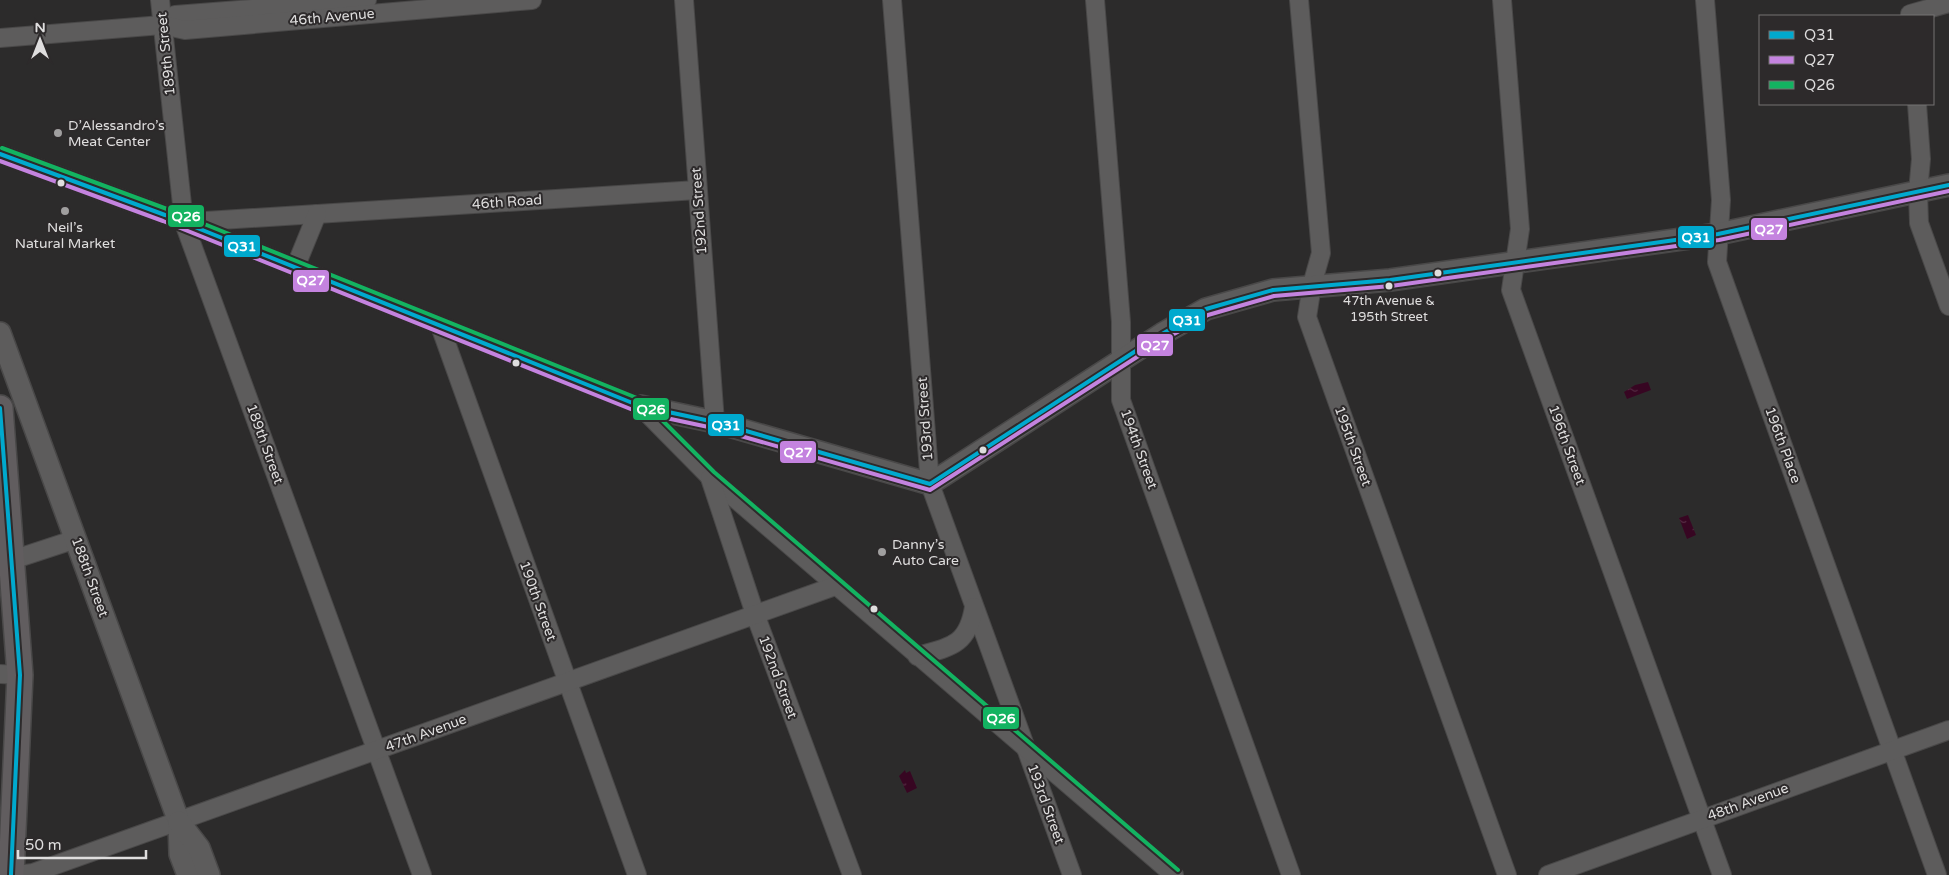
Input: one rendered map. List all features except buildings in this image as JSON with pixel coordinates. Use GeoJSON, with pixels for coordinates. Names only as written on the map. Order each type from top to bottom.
{"type":"FeatureCollection","features":[{"type":"Feature","properties":{"kind":"main road"},"geometry":{"type":"LineString","coordinates":[[0,408],[10,674],[11,875]]}},
{"type":"Feature","properties":{"kind":"street","name":"189th Street"},"geometry":{"type":"LineString","coordinates":[[160,0],[184,223],[422,875]]}},
{"type":"Feature","properties":{"kind":"street","name":"46th Avenue"},"geometry":{"type":"LineString","coordinates":[[312,11],[368,0]]}},
{"type":"Feature","properties":{"kind":"street","name":"46th Avenue"},"geometry":{"type":"LineString","coordinates":[[0,38],[162,24],[175,15],[312,11],[532,0]]}},
{"type":"Feature","properties":{"kind":"street","name":"192nd Street"},"geometry":{"type":"LineString","coordinates":[[684,0],[715,422]]}},
{"type":"Feature","properties":{"kind":"street","name":"193rd Street"},"geometry":{"type":"LineString","coordinates":[[892,0],[930,484],[1072,875]]}},
{"type":"Feature","properties":{"kind":"street","name":"194th Street"},"geometry":{"type":"LineString","coordinates":[[1096,0],[1121,322],[1121,400],[1291,875]]}},
{"type":"Feature","properties":{"kind":"street","name":"195th Street"},"geometry":{"type":"LineString","coordinates":[[1299,0],[1321,253],[1312,285],[1307,317],[1507,875]]}},
{"type":"Feature","properties":{"kind":"street","name":"196th Street"},"geometry":{"type":"LineString","coordinates":[[1502,0],[1520,229],[1511,290],[1722,875]]}},
{"type":"Feature","properties":{"kind":"street","name":"196th Place"},"geometry":{"type":"LineString","coordinates":[[1705,0],[1721,200],[1716,262],[1938,875]]}},
{"type":"Feature","properties":{"kind":"street"},"geometry":{"type":"LineString","coordinates":[[1909,10],[1949,3]]}},
{"type":"Feature","properties":{"kind":"street"},"geometry":{"type":"LineString","coordinates":[[1917,105],[1921,158],[1918,192],[1919,223],[1949,306]]}},
{"type":"Feature","properties":{"kind":"street"},"geometry":{"type":"LineString","coordinates":[[0,154],[184,223],[640,406],[715,422],[930,484],[1120,363],[1162,334],[1206,309],[1273,290],[1312,285],[1390,280],[1718,234],[1949,185]]}},
{"type":"Feature","properties":{"kind":"street","name":"46th Road"},"geometry":{"type":"LineString","coordinates":[[184,223],[697,190]]}},
{"type":"Feature","properties":{"kind":"street"},"geometry":{"type":"LineString","coordinates":[[295,268],[317,214]]}},
{"type":"Feature","properties":{"kind":"street","name":"190th Street"},"geometry":{"type":"LineString","coordinates":[[440,326],[637,875]]}},
{"type":"Feature","properties":{"kind":"street","name":"188th Street"},"geometry":{"type":"LineString","coordinates":[[0,333],[178,822],[180,854],[188,875]]}},
{"type":"Feature","properties":{"kind":"street"},"geometry":{"type":"LineString","coordinates":[[640,406],[710,478],[1174,875]]}},
{"type":"Feature","properties":{"kind":"street","name":"192nd Street"},"geometry":{"type":"LineString","coordinates":[[710,478],[755,614],[852,875]]}},
{"type":"Feature","properties":{"kind":"street"},"geometry":{"type":"LineString","coordinates":[[6,562],[76,539]]}},
{"type":"Feature","properties":{"kind":"street","name":"47th Avenue"},"geometry":{"type":"LineString","coordinates":[[16,875],[33,873],[178,822],[835,586]]}},
{"type":"Feature","properties":{"kind":"street"},"geometry":{"type":"LineString","coordinates":[[917,656],[951,647],[963,638],[971,624],[974,606]]}},
{"type":"Feature","properties":{"kind":"street","name":"48th Avenue"},"geometry":{"type":"LineString","coordinates":[[1548,875],[1949,730]]}},
{"type":"Feature","properties":{"kind":"street","name":"188th Street"},"geometry":{"type":"LineString","coordinates":[[178,822],[200,848],[209,875]]}},
{"type":"Feature","properties":{"kind":"water"},"geometry":{"type":"Polygon","coordinates":[[[1648,382],[1651,390],[1627,399],[1624,392],[1635,385],[1648,382]]]}},
{"type":"Feature","properties":{"kind":"water"},"geometry":{"type":"Polygon","coordinates":[[[1688,515],[1696,535],[1687,539],[1679,518],[1688,515]]]}},
{"type":"Feature","properties":{"kind":"water"},"geometry":{"type":"Polygon","coordinates":[[[905,770],[906,773],[910,771],[917,788],[907,793],[899,776],[905,770]]]}},
{"type":"Feature","properties":{"kind":"transit line","name":"Q26"},"geometry":{"type":"LineString","coordinates":[[2,148],[167,209],[642,400],[714,472],[1178,870]]}},
{"type":"Feature","properties":{"kind":"transit line","name":"Q31"},"geometry":{"type":"LineString","coordinates":[[0,154],[165,215],[640,406],[715,422],[930,484],[1162,334],[1206,309],[1273,290],[1390,280],[1718,234],[1949,185]]}},
{"type":"Feature","properties":{"kind":"transit line","name":"Q27"},"geometry":{"type":"LineString","coordinates":[[0,161],[163,221],[638,412],[713,428],[930,490],[1165,339],[1208,315],[1274,296],[1391,286],[1719,240],[1949,191]]}},
{"type":"Feature","properties":{"kind":"transit line","name":"Q31"},"geometry":{"type":"LineString","coordinates":[[0,408],[20,675],[11,875]]}},
{"type":"Feature","properties":{"kind":"place","name":"D’Alessandro’s Meat Center"},"geometry":{"type":"Point","coordinates":[58,133]}},
{"type":"Feature","properties":{"kind":"place","name":"Neil’s Natural Market"},"geometry":{"type":"Point","coordinates":[65,211]}},
{"type":"Feature","properties":{"kind":"place","name":"47th Avenue & 195th Street"},"geometry":{"type":"Point","coordinates":[1389,286]}},
{"type":"Feature","properties":{"kind":"place","name":"Danny’s Auto Care"},"geometry":{"type":"Point","coordinates":[882,552]}}]}
